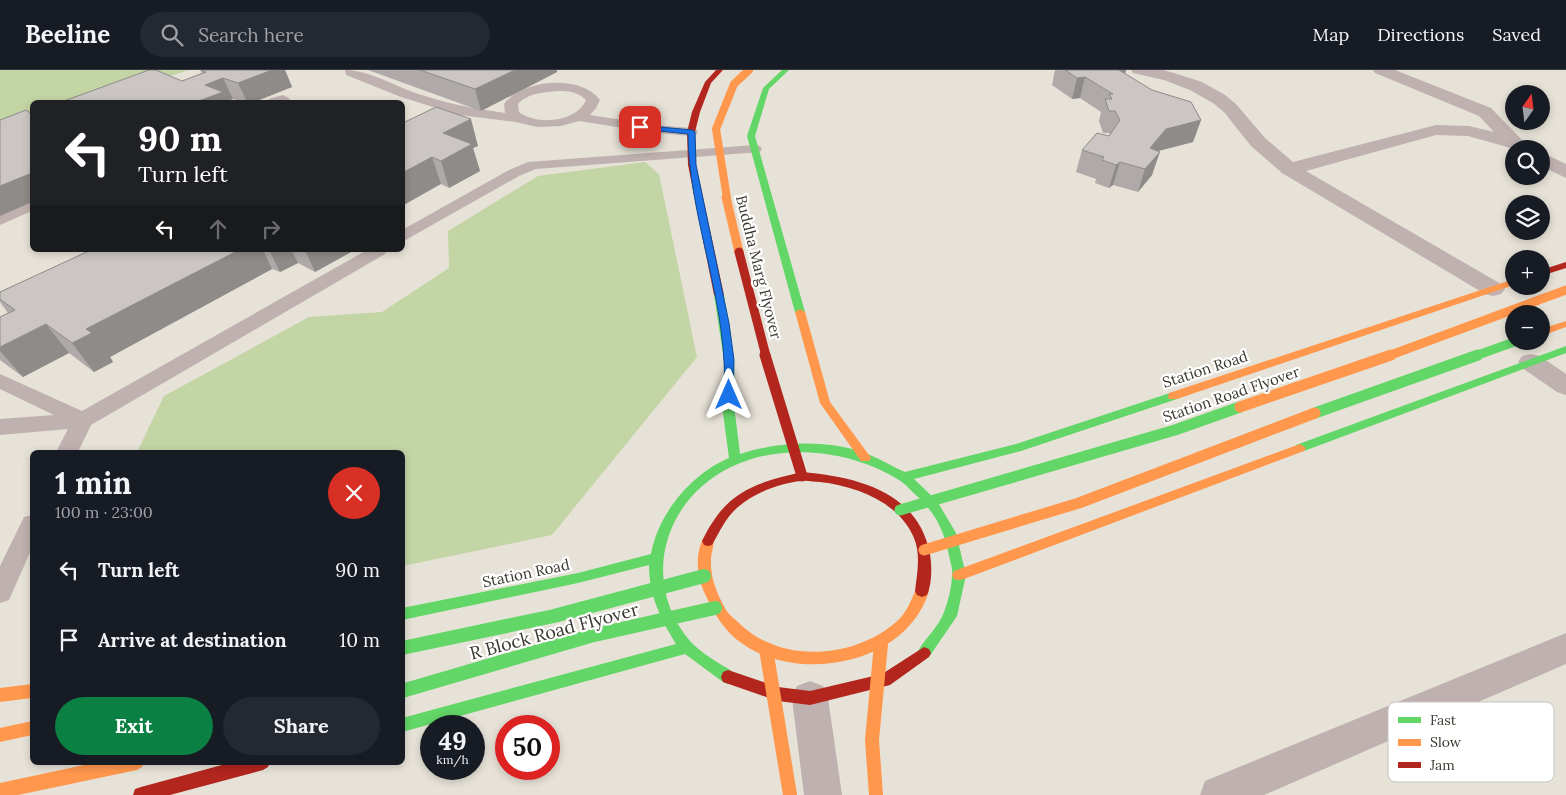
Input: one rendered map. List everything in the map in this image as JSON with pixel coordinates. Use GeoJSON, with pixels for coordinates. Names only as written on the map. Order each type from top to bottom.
{"type":"FeatureCollection","features":[{"type":"Feature","properties":{"kind":"main road"},"geometry":{"type":"LineString","coordinates":[[720,70],[708,82],[696,112],[692,132],[692,165],[721,304],[729,360],[729,413],[735,460]]}},
{"type":"Feature","properties":{"kind":"main road","name":"Buddha Marg Flyover"},"geometry":{"type":"LineString","coordinates":[[749,70],[734,84],[716,129],[723,182],[757,328],[802,476]]}},
{"type":"Feature","properties":{"kind":"main road"},"geometry":{"type":"LineString","coordinates":[[786,70],[766,88],[751,136],[825,403],[865,458]]}},
{"type":"Feature","properties":{"kind":"main road"},"geometry":{"type":"LineString","coordinates":[[1550,270],[1566,265]]}},
{"type":"Feature","properties":{"kind":"main road","name":"Station Road"},"geometry":{"type":"LineString","coordinates":[[904,477],[1017,448],[1505,285]]}},
{"type":"Feature","properties":{"kind":"main road","name":"Station Road Flyover"},"geometry":{"type":"LineString","coordinates":[[900,510],[1175,430],[1388,356],[1566,290]]}},
{"type":"Feature","properties":{"kind":"main road"},"geometry":{"type":"LineString","coordinates":[[1550,330],[1566,324]]}},
{"type":"Feature","properties":{"kind":"main road"},"geometry":{"type":"LineString","coordinates":[[924,550],[1080,503],[1376,390],[1505,345]]}},
{"type":"Feature","properties":{"kind":"main road"},"geometry":{"type":"LineString","coordinates":[[959,575],[1566,350]]}},
{"type":"Feature","properties":{"kind":"main road"},"geometry":{"type":"LineString","coordinates":[[822,448],[865,458],[904,477],[933,504],[952,537],[959,575],[950,616],[925,652],[884,680],[810,698],[778,694],[727,677],[687,647],[667,619],[656,588],[655,558],[661,534],[671,513],[698,482],[735,460],[777,449],[822,448]]}},
{"type":"Feature","properties":{"kind":"main road"},"geometry":{"type":"LineString","coordinates":[[802,476],[828,477],[855,483],[880,494],[900,510],[915,528],[924,550],[927,576],[920,601],[905,625],[881,644],[851,656],[817,660],[790,657],[766,649],[736,631],[715,608],[704,576],[705,546],[718,519],[741,498],[769,483],[802,476]]}},
{"type":"Feature","properties":{"kind":"main road","name":"Station Road"},"geometry":{"type":"LineString","coordinates":[[405,613],[578,578],[655,558]]}},
{"type":"Feature","properties":{"kind":"main road","name":"R Block Road Flyover"},"geometry":{"type":"LineString","coordinates":[[405,647],[554,616],[704,576]]}},
{"type":"Feature","properties":{"kind":"main road","name":"R Block Road Flyover"},"geometry":{"type":"LineString","coordinates":[[405,690],[590,636],[715,608]]}},
{"type":"Feature","properties":{"kind":"main road"},"geometry":{"type":"LineString","coordinates":[[876,795],[872,740],[881,644]]}},
{"type":"Feature","properties":{"kind":"main road"},"geometry":{"type":"LineString","coordinates":[[405,724],[687,647]]}},
{"type":"Feature","properties":{"kind":"main road"},"geometry":{"type":"LineString","coordinates":[[766,649],[790,795]]}},
{"type":"Feature","properties":{"kind":"main road"},"geometry":{"type":"LineString","coordinates":[[0,696],[30,691]]}},
{"type":"Feature","properties":{"kind":"main road"},"geometry":{"type":"LineString","coordinates":[[0,735],[30,728]]}},
{"type":"Feature","properties":{"kind":"main road"},"geometry":{"type":"LineString","coordinates":[[0,791],[123,765]]}},
{"type":"Feature","properties":{"kind":"main road"},"geometry":{"type":"LineString","coordinates":[[141,795],[253,765]]}},
{"type":"Feature","properties":{"kind":"street"},"geometry":{"type":"LineString","coordinates":[[1140,70],[1168,76],[1196,86],[1219,99],[1230,108],[1258,142],[1289,169],[1493,289]]}},
{"type":"Feature","properties":{"kind":"street"},"geometry":{"type":"LineString","coordinates":[[1381,70],[1485,112],[1513,140]]}},
{"type":"Feature","properties":{"kind":"street"},"geometry":{"type":"LineString","coordinates":[[1289,169],[1436,130],[1469,131],[1505,142]]}},
{"type":"Feature","properties":{"kind":"street"},"geometry":{"type":"LineString","coordinates":[[1531,362],[1566,386]]}},
{"type":"Feature","properties":{"kind":"street"},"geometry":{"type":"LineString","coordinates":[[1438,702],[1566,648]]}},
{"type":"Feature","properties":{"kind":"street"},"geometry":{"type":"LineString","coordinates":[[810,698],[824,795]]}},
{"type":"Feature","properties":{"kind":"street"},"geometry":{"type":"LineString","coordinates":[[1218,795],[1388,723]]}},
{"type":"Feature","properties":{"kind":"lane"},"geometry":{"type":"LineString","coordinates":[[351,70],[350,72],[406,94],[460,111],[516,118],[538,123],[552,123],[578,117],[587,112],[592,106],[593,100],[590,94],[571,87],[545,88],[522,95],[514,100],[510,106],[511,112],[516,118]]}},
{"type":"Feature","properties":{"kind":"lane"},"geometry":{"type":"LineString","coordinates":[[564,72],[571,87]]}},
{"type":"Feature","properties":{"kind":"lane"},"geometry":{"type":"LineString","coordinates":[[578,117],[655,129],[692,132]]}},
{"type":"Feature","properties":{"kind":"lane"},"geometry":{"type":"LineString","coordinates":[[405,235],[514,173],[532,165],[755,149]]}},
{"type":"Feature","properties":{"kind":"lane"},"geometry":{"type":"LineString","coordinates":[[0,220],[30,206]]}},
{"type":"Feature","properties":{"kind":"lane"},"geometry":{"type":"LineString","coordinates":[[0,427],[83,420],[376,252]]}},
{"type":"Feature","properties":{"kind":"lane"},"geometry":{"type":"LineString","coordinates":[[0,381],[83,420]]}},
{"type":"Feature","properties":{"kind":"lane"},"geometry":{"type":"LineString","coordinates":[[68,450],[83,420]]}},
{"type":"Feature","properties":{"kind":"lane"},"geometry":{"type":"LineString","coordinates":[[0,592],[30,528]]}},
{"type":"Feature","properties":{"kind":"green space"},"geometry":{"type":"Polygon","coordinates":[[[0,70],[189,70],[97,100],[30,100],[30,123],[0,135],[0,70]]]}},
{"type":"Feature","properties":{"kind":"green space"},"geometry":{"type":"Polygon","coordinates":[[[645,162],[659,174],[697,357],[552,535],[405,566],[405,450],[138,450],[164,396],[309,317],[382,312],[449,268],[448,231],[538,176],[645,162]]]}},
{"type":"Feature","properties":{"kind":"building"},"geometry":{"type":"Polygon","coordinates":[[[149,70],[156,70],[182,81],[206,72],[201,70],[272,70],[238,83],[223,78],[205,85],[223,92],[201,100],[67,100],[149,70]]]}},
{"type":"Feature","properties":{"kind":"building"},"geometry":{"type":"Polygon","coordinates":[[[420,70],[515,70],[475,89],[420,70]]]}},
{"type":"Feature","properties":{"kind":"building"},"geometry":{"type":"Polygon","coordinates":[[[1065,70],[1119,70],[1152,90],[1191,102],[1201,120],[1166,129],[1150,148],[1160,152],[1145,169],[1120,162],[1116,165],[1102,160],[1104,157],[1082,150],[1097,133],[1109,136],[1120,120],[1115,111],[1109,111],[1105,99],[1112,99],[1109,94],[1113,94],[1085,77],[1077,78],[1065,70]]]}},
{"type":"Feature","properties":{"kind":"building"},"geometry":{"type":"Polygon","coordinates":[[[436,107],[471,119],[443,133],[472,144],[441,161],[432,157],[405,171],[405,122],[436,107]]]}},
{"type":"Feature","properties":{"kind":"building"},"geometry":{"type":"Polygon","coordinates":[[[26,110],[30,113],[30,174],[0,186],[0,120],[26,110]]]}},
{"type":"Feature","properties":{"kind":"building"},"geometry":{"type":"Polygon","coordinates":[[[87,252],[235,252],[86,329],[92,333],[72,343],[46,324],[0,347],[0,317],[15,310],[0,299],[0,292],[87,252]]]}},
{"type":"Feature","properties":{"kind":"traffic: fast"},"geometry":{"type":"LineString","coordinates":[[786,70],[766,88],[751,136],[800,312]]}},
{"type":"Feature","properties":{"kind":"traffic: fast"},"geometry":{"type":"LineString","coordinates":[[719,295],[729,360],[729,413],[735,460]]}},
{"type":"Feature","properties":{"kind":"traffic: fast"},"geometry":{"type":"LineString","coordinates":[[1315,413],[1505,345]]}},
{"type":"Feature","properties":{"kind":"traffic: fast"},"geometry":{"type":"LineString","coordinates":[[1300,448],[1566,349]]}},
{"type":"Feature","properties":{"kind":"traffic: fast"},"geometry":{"type":"LineString","coordinates":[[904,477],[1017,448],[1173,396]]}},
{"type":"Feature","properties":{"kind":"traffic: fast"},"geometry":{"type":"LineString","coordinates":[[900,510],[1175,430],[1240,407]]}},
{"type":"Feature","properties":{"kind":"traffic: fast"},"geometry":{"type":"LineString","coordinates":[[822,448],[865,458],[904,477],[933,504],[952,537],[959,575],[950,616],[924,653]]}},
{"type":"Feature","properties":{"kind":"traffic: fast"},"geometry":{"type":"LineString","coordinates":[[728,677],[688,648],[665,614],[659,597],[656,579],[659,545],[665,529],[674,513],[690,492],[721,467],[747,456],[768,452],[822,448]]}},
{"type":"Feature","properties":{"kind":"traffic: fast"},"geometry":{"type":"LineString","coordinates":[[405,613],[578,578],[655,558]]}},
{"type":"Feature","properties":{"kind":"traffic: fast"},"geometry":{"type":"LineString","coordinates":[[405,647],[554,616],[704,576]]}},
{"type":"Feature","properties":{"kind":"traffic: fast"},"geometry":{"type":"LineString","coordinates":[[405,690],[590,636],[715,608]]}},
{"type":"Feature","properties":{"kind":"traffic: fast"},"geometry":{"type":"LineString","coordinates":[[405,724],[687,647]]}},
{"type":"Feature","properties":{"kind":"traffic: slow"},"geometry":{"type":"LineString","coordinates":[[739,252],[723,182],[716,129],[734,84],[749,70]]}},
{"type":"Feature","properties":{"kind":"traffic: slow"},"geometry":{"type":"LineString","coordinates":[[1173,396],[1505,285]]}},
{"type":"Feature","properties":{"kind":"traffic: slow"},"geometry":{"type":"LineString","coordinates":[[1240,407],[1388,356],[1566,290]]}},
{"type":"Feature","properties":{"kind":"traffic: slow"},"geometry":{"type":"LineString","coordinates":[[800,312],[825,403],[865,458]]}},
{"type":"Feature","properties":{"kind":"traffic: slow"},"geometry":{"type":"LineString","coordinates":[[1550,330],[1566,324]]}},
{"type":"Feature","properties":{"kind":"traffic: slow"},"geometry":{"type":"LineString","coordinates":[[924,550],[1079,503],[1315,413]]}},
{"type":"Feature","properties":{"kind":"traffic: slow"},"geometry":{"type":"LineString","coordinates":[[959,575],[1300,448]]}},
{"type":"Feature","properties":{"kind":"traffic: slow"},"geometry":{"type":"LineString","coordinates":[[708,541],[704,559],[706,578],[709,590],[722,616],[742,636],[766,649],[794,657],[823,658],[852,654],[878,643],[901,626],[911,614],[922,591]]}},
{"type":"Feature","properties":{"kind":"traffic: slow"},"geometry":{"type":"LineString","coordinates":[[876,795],[872,740],[881,644]]}},
{"type":"Feature","properties":{"kind":"traffic: slow"},"geometry":{"type":"LineString","coordinates":[[766,649],[790,795]]}},
{"type":"Feature","properties":{"kind":"traffic: slow"},"geometry":{"type":"LineString","coordinates":[[0,695],[30,691]]}},
{"type":"Feature","properties":{"kind":"traffic: slow"},"geometry":{"type":"LineString","coordinates":[[0,735],[30,728]]}},
{"type":"Feature","properties":{"kind":"traffic: slow"},"geometry":{"type":"LineString","coordinates":[[0,791],[123,765]]}},
{"type":"Feature","properties":{"kind":"traffic: jam"},"geometry":{"type":"LineString","coordinates":[[719,295],[692,165],[691,132],[696,112],[708,82],[720,70]]}},
{"type":"Feature","properties":{"kind":"traffic: jam"},"geometry":{"type":"LineString","coordinates":[[739,252],[757,328],[802,476]]}},
{"type":"Feature","properties":{"kind":"traffic: jam"},"geometry":{"type":"LineString","coordinates":[[1550,270],[1566,265]]}},
{"type":"Feature","properties":{"kind":"traffic: jam"},"geometry":{"type":"LineString","coordinates":[[802,476],[827,478],[852,484],[874,492],[894,504],[910,520],[921,539],[925,563],[922,591]]}},
{"type":"Feature","properties":{"kind":"traffic: jam"},"geometry":{"type":"LineString","coordinates":[[708,541],[724,513],[745,495],[771,484],[802,476]]}},
{"type":"Feature","properties":{"kind":"traffic: jam"},"geometry":{"type":"LineString","coordinates":[[728,677],[778,694],[810,698],[885,680],[924,653]]}},
{"type":"Feature","properties":{"kind":"traffic: jam"},"geometry":{"type":"LineString","coordinates":[[141,795],[252,765]]}},
{"type":"Feature","properties":{"kind":"route"},"geometry":{"type":"LineString","coordinates":[[640,127],[692,132],[692,165],[724,323],[729,360],[729,395]]}}]}
